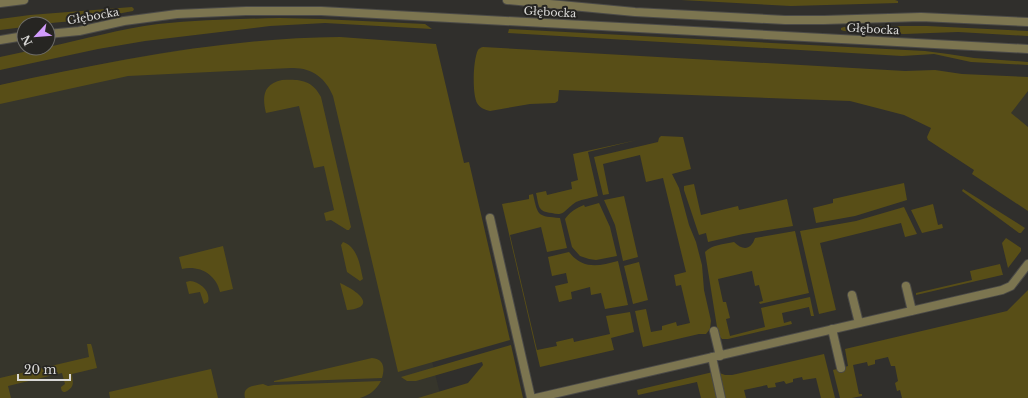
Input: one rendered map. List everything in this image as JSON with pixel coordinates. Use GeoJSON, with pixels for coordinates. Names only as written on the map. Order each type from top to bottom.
{"type":"FeatureCollection","features":[{"type":"Feature","properties":{"kind":"street"},"geometry":{"type":"LineString","coordinates":[[0,3],[24,0]]}},
{"type":"Feature","properties":{"kind":"street","name":"Głębocka"},"geometry":{"type":"LineString","coordinates":[[506,0],[635,12],[785,20],[921,17],[1028,22]]}},
{"type":"Feature","properties":{"kind":"street","name":"Głębocka"},"geometry":{"type":"LineString","coordinates":[[56,33],[79,31],[124,21],[177,14],[246,11],[321,11],[1028,49]]}},
{"type":"Feature","properties":{"kind":"street"},"geometry":{"type":"LineString","coordinates":[[0,40],[16,37]]}},
{"type":"Feature","properties":{"kind":"street"},"geometry":{"type":"LineString","coordinates":[[490,218],[531,398]]}},
{"type":"Feature","properties":{"kind":"street"},"geometry":{"type":"LineString","coordinates":[[536,398],[1005,289],[1011,286],[1028,264]]}},
{"type":"Feature","properties":{"kind":"street"},"geometry":{"type":"LineString","coordinates":[[906,286],[912,311]]}},
{"type":"Feature","properties":{"kind":"street"},"geometry":{"type":"LineString","coordinates":[[852,295],[859,323]]}},
{"type":"Feature","properties":{"kind":"street"},"geometry":{"type":"LineString","coordinates":[[832,330],[841,368]]}},
{"type":"Feature","properties":{"kind":"street"},"geometry":{"type":"LineString","coordinates":[[714,331],[721,398]]}},
{"type":"Feature","properties":{"kind":"shaded area"},"geometry":{"type":"Polygon","coordinates":[[[681,0],[895,0],[898,1],[898,3],[791,6],[681,0]]]}},
{"type":"Feature","properties":{"kind":"shaded area"},"geometry":{"type":"Polygon","coordinates":[[[132,7],[134,9],[133,11],[106,16],[56,23],[56,16],[22,16],[132,7]]]}},
{"type":"Feature","properties":{"kind":"shaded area"},"geometry":{"type":"Polygon","coordinates":[[[16,17],[16,28],[0,30],[0,19],[16,17]]]}},
{"type":"Feature","properties":{"kind":"shaded area"},"geometry":{"type":"Polygon","coordinates":[[[234,19],[321,19],[425,24],[432,29],[325,23],[270,26],[145,41],[98,49],[0,70],[0,57],[16,54],[16,56],[56,56],[56,45],[103,34],[158,24],[234,19]]]}},
{"type":"Feature","properties":{"kind":"shaded area"},"geometry":{"type":"Polygon","coordinates":[[[902,26],[1028,31],[1028,36],[958,32],[904,34],[841,30],[841,28],[844,27],[902,26]]]}},
{"type":"Feature","properties":{"kind":"shaded area"},"geometry":{"type":"Polygon","coordinates":[[[509,29],[925,51],[974,58],[1028,62],[1028,65],[971,62],[934,54],[902,56],[508,33],[509,29]]]}},
{"type":"Feature","properties":{"kind":"shaded area"},"geometry":{"type":"Polygon","coordinates":[[[328,37],[354,38],[441,398],[0,398],[0,85],[121,60],[179,50],[328,37]]]}},
{"type":"Feature","properties":{"kind":"shaded area"},"geometry":{"type":"Polygon","coordinates":[[[340,37],[436,44],[464,163],[469,162],[510,340],[398,372],[333,96],[322,79],[305,69],[291,68],[128,76],[0,104],[0,85],[84,68],[169,52],[211,46],[297,38],[340,37]]]}},
{"type":"Feature","properties":{"kind":"shaded area"},"geometry":{"type":"Polygon","coordinates":[[[483,47],[905,71],[935,70],[962,74],[1028,77],[1028,91],[1011,113],[1028,127],[1028,211],[972,174],[974,170],[928,140],[927,137],[931,128],[904,115],[850,101],[559,90],[558,101],[555,103],[530,104],[490,111],[486,110],[477,103],[474,92],[474,69],[476,55],[478,50],[483,47]]]}},
{"type":"Feature","properties":{"kind":"shaded area"},"geometry":{"type":"Polygon","coordinates":[[[1028,78],[1028,129],[1000,108],[1028,78]]]}},
{"type":"Feature","properties":{"kind":"shaded area"},"geometry":{"type":"Polygon","coordinates":[[[282,80],[300,80],[305,82],[314,87],[321,97],[351,227],[349,230],[331,220],[326,221],[324,213],[334,210],[324,166],[314,168],[299,106],[266,113],[264,102],[265,92],[271,85],[282,80]]]}},
{"type":"Feature","properties":{"kind":"shaded area"},"geometry":{"type":"Polygon","coordinates":[[[661,136],[683,137],[691,169],[672,174],[679,188],[689,225],[696,242],[702,265],[704,290],[711,321],[710,329],[706,334],[699,334],[643,347],[635,311],[646,309],[651,332],[662,330],[662,326],[676,322],[677,326],[690,323],[681,285],[676,286],[674,275],[686,272],[663,178],[646,182],[640,155],[603,164],[609,194],[603,195],[594,157],[658,142],[661,136]]]}},
{"type":"Feature","properties":{"kind":"shaded area"},"geometry":{"type":"Polygon","coordinates":[[[637,140],[588,152],[598,196],[576,202],[560,214],[547,212],[541,209],[538,204],[536,193],[546,191],[547,195],[572,189],[571,182],[578,180],[573,154],[637,140]]]}},
{"type":"Feature","properties":{"kind":"shaded area"},"geometry":{"type":"Polygon","coordinates":[[[904,183],[907,200],[855,216],[816,223],[813,208],[833,203],[833,199],[904,183]]]}},
{"type":"Feature","properties":{"kind":"shaded area"},"geometry":{"type":"Polygon","coordinates":[[[694,184],[701,215],[738,206],[739,210],[787,199],[793,226],[743,234],[708,242],[706,233],[699,235],[684,190],[684,186],[694,184]]]}},
{"type":"Feature","properties":{"kind":"shaded area"},"geometry":{"type":"Polygon","coordinates":[[[963,189],[1025,228],[1021,233],[1019,233],[962,191],[963,189]]]}},
{"type":"Feature","properties":{"kind":"shaded area"},"geometry":{"type":"Polygon","coordinates":[[[533,194],[536,207],[540,214],[547,217],[560,218],[567,248],[547,252],[541,227],[510,235],[537,350],[557,346],[556,342],[573,338],[574,342],[610,334],[606,316],[630,312],[634,332],[611,338],[614,350],[540,367],[502,204],[529,199],[529,195],[533,194]]]}},
{"type":"Feature","properties":{"kind":"shaded area"},"geometry":{"type":"Polygon","coordinates":[[[624,196],[638,257],[623,261],[615,225],[604,200],[624,196]]]}},
{"type":"Feature","properties":{"kind":"shaded area"},"geometry":{"type":"Polygon","coordinates":[[[599,203],[610,227],[617,256],[596,260],[580,256],[572,247],[565,219],[571,212],[581,206],[584,205],[585,207],[599,203]]]}},
{"type":"Feature","properties":{"kind":"shaded area"},"geometry":{"type":"Polygon","coordinates":[[[933,204],[938,225],[942,224],[943,228],[922,233],[911,210],[933,204]]]}},
{"type":"Feature","properties":{"kind":"shaded area"},"geometry":{"type":"Polygon","coordinates":[[[904,207],[917,234],[905,237],[901,223],[820,243],[836,310],[819,314],[800,231],[856,221],[904,207]]]}},
{"type":"Feature","properties":{"kind":"shaded area"},"geometry":{"type":"Polygon","coordinates":[[[795,231],[809,293],[760,304],[759,302],[763,301],[759,285],[755,286],[752,271],[718,279],[723,302],[726,302],[730,318],[726,319],[730,336],[765,327],[761,308],[810,297],[814,316],[811,316],[809,307],[782,313],[784,323],[791,321],[792,324],[728,339],[722,339],[719,336],[717,327],[705,252],[714,246],[734,242],[741,247],[746,248],[751,245],[755,238],[795,231]]]}},
{"type":"Feature","properties":{"kind":"shaded area"},"geometry":{"type":"Polygon","coordinates":[[[1006,238],[1021,248],[1021,251],[1008,268],[1002,243],[1006,238]]]}},
{"type":"Feature","properties":{"kind":"shaded area"},"geometry":{"type":"Polygon","coordinates":[[[343,242],[352,248],[358,258],[363,279],[360,281],[347,272],[341,245],[343,242]]]}},
{"type":"Feature","properties":{"kind":"shaded area"},"geometry":{"type":"Polygon","coordinates":[[[223,246],[233,289],[220,292],[215,280],[206,272],[195,268],[182,269],[179,257],[223,246]]]}},
{"type":"Feature","properties":{"kind":"shaded area"},"geometry":{"type":"Polygon","coordinates":[[[569,252],[574,258],[586,264],[598,265],[618,261],[628,305],[605,309],[601,293],[591,295],[590,287],[571,292],[572,299],[559,302],[555,286],[568,283],[566,273],[552,276],[548,257],[569,252]]]}},
{"type":"Feature","properties":{"kind":"shaded area"},"geometry":{"type":"Polygon","coordinates":[[[639,262],[648,300],[633,304],[624,266],[639,262]]]}},
{"type":"Feature","properties":{"kind":"shaded area"},"geometry":{"type":"Polygon","coordinates":[[[1000,264],[1003,275],[916,295],[916,293],[972,280],[970,271],[1000,264]]]}},
{"type":"Feature","properties":{"kind":"shaded area"},"geometry":{"type":"Polygon","coordinates":[[[190,281],[201,285],[204,288],[208,294],[208,302],[204,304],[200,292],[189,294],[186,282],[190,281]]]}},
{"type":"Feature","properties":{"kind":"shaded area"},"geometry":{"type":"Polygon","coordinates":[[[340,283],[353,290],[361,297],[363,304],[360,307],[347,310],[340,283]]]}},
{"type":"Feature","properties":{"kind":"shaded area"},"geometry":{"type":"Polygon","coordinates":[[[1028,290],[1028,398],[902,398],[900,390],[897,391],[895,383],[898,381],[895,366],[891,366],[888,357],[875,360],[875,364],[868,366],[867,362],[853,365],[859,394],[862,394],[862,396],[840,398],[833,370],[848,366],[845,349],[1007,311],[1028,290]]]}},
{"type":"Feature","properties":{"kind":"shaded area"},"geometry":{"type":"Polygon","coordinates":[[[87,344],[91,344],[97,368],[72,374],[73,384],[65,392],[61,390],[61,387],[65,384],[62,373],[8,386],[11,398],[0,398],[0,378],[89,357],[87,344]]]}},
{"type":"Feature","properties":{"kind":"shaded area"},"geometry":{"type":"Polygon","coordinates":[[[511,345],[523,398],[418,398],[468,383],[483,365],[482,362],[416,381],[407,381],[401,377],[511,345]]]}},
{"type":"Feature","properties":{"kind":"shaded area"},"geometry":{"type":"Polygon","coordinates":[[[824,354],[835,398],[821,398],[816,378],[803,380],[802,377],[793,379],[793,382],[786,384],[784,381],[775,383],[776,387],[768,388],[767,385],[744,390],[746,398],[723,398],[717,372],[725,375],[732,375],[824,354]]]}},
{"type":"Feature","properties":{"kind":"shaded area"},"geometry":{"type":"Polygon","coordinates":[[[372,358],[379,360],[383,365],[382,378],[274,382],[274,381],[372,358]]]}},
{"type":"Feature","properties":{"kind":"shaded area"},"geometry":{"type":"Polygon","coordinates":[[[211,369],[218,398],[110,398],[109,392],[211,369]]]}},
{"type":"Feature","properties":{"kind":"shaded area"},"geometry":{"type":"Polygon","coordinates":[[[713,372],[719,398],[701,398],[697,382],[638,395],[637,390],[713,372]]]}},
{"type":"Feature","properties":{"kind":"shaded area"},"geometry":{"type":"Polygon","coordinates":[[[381,381],[372,392],[360,398],[245,398],[245,391],[247,389],[263,384],[268,386],[381,381]]]}}]}
